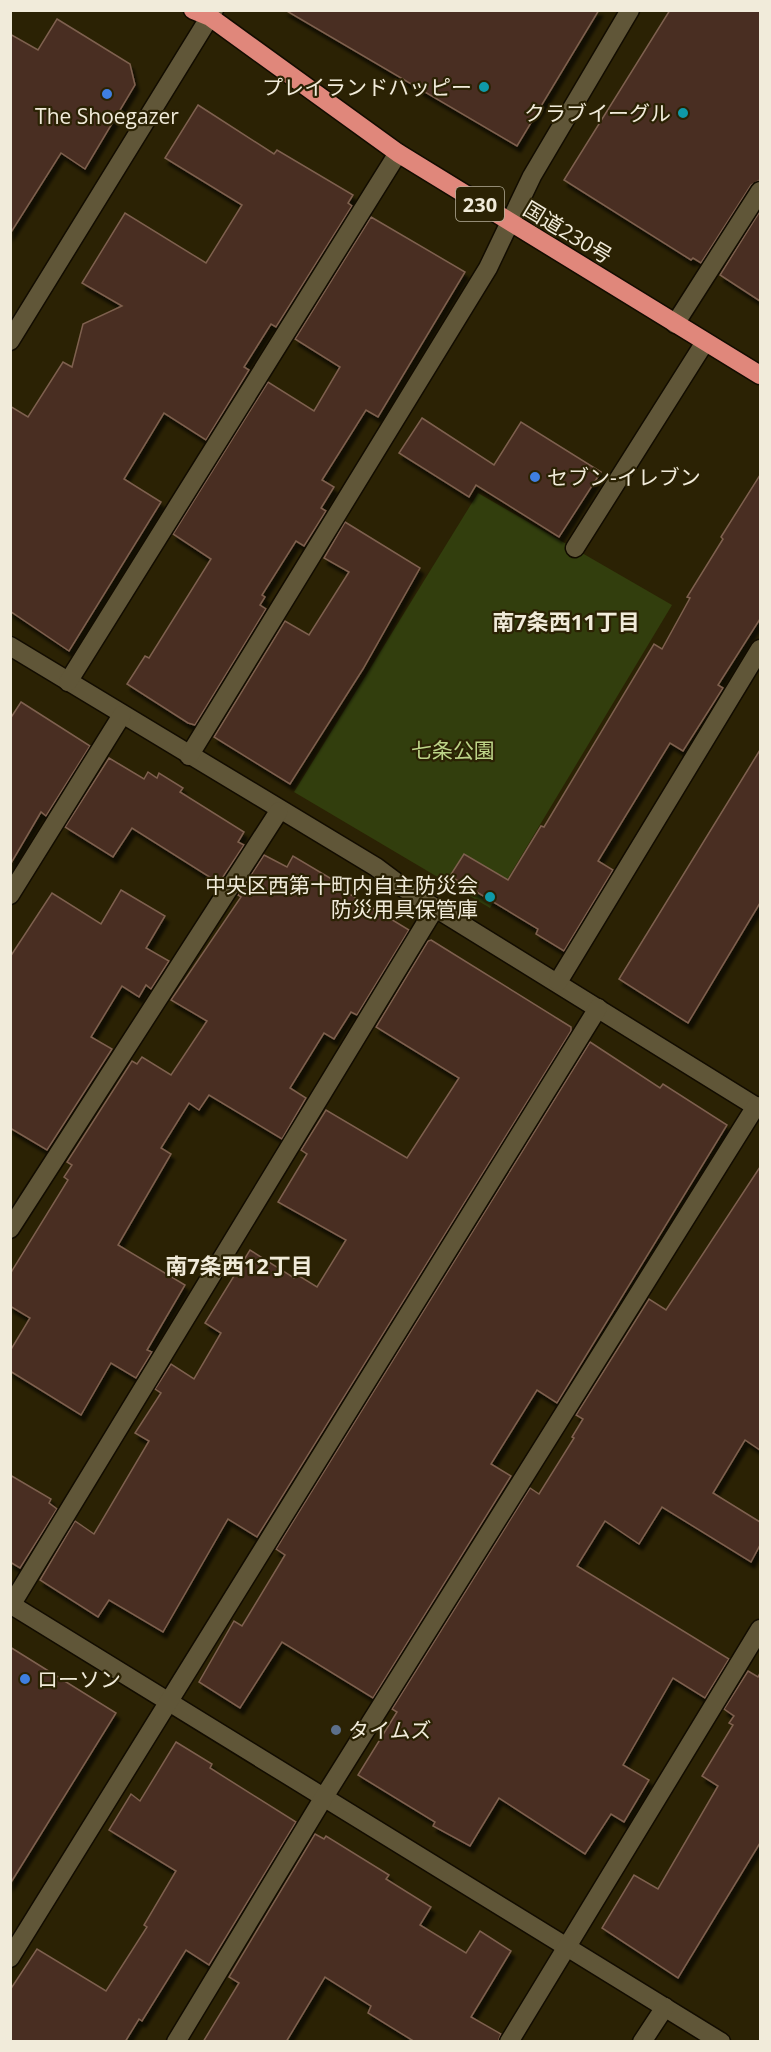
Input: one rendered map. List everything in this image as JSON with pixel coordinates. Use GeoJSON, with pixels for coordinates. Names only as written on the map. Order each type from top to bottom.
{"type":"FeatureCollection","features":[{"type":"Feature","properties":{"kind":"highway","name":"国道230号"},"geometry":{"type":"LineString","coordinates":[[206,12],[398,153],[760,375]]}},
{"type":"Feature","properties":{"kind":"street"},"geometry":{"type":"LineString","coordinates":[[189,756],[488,268],[532,176],[630,10]]}},
{"type":"Feature","properties":{"kind":"street"},"geometry":{"type":"LineString","coordinates":[[10,340],[206,12]]}},
{"type":"Feature","properties":{"kind":"street"},"geometry":{"type":"LineString","coordinates":[[68,682],[398,153]]}},
{"type":"Feature","properties":{"kind":"street"},"geometry":{"type":"LineString","coordinates":[[675,324],[760,190]]}},
{"type":"Feature","properties":{"kind":"street"},"geometry":{"type":"LineString","coordinates":[[575,548],[705,342]]}},
{"type":"Feature","properties":{"kind":"street"},"geometry":{"type":"LineString","coordinates":[[10,646],[279,811],[376,867],[435,908],[558,982],[758,1108],[324,1797],[176,2042]]}},
{"type":"Feature","properties":{"kind":"street"},"geometry":{"type":"LineString","coordinates":[[558,982],[760,649]]}},
{"type":"Feature","properties":{"kind":"street"},"geometry":{"type":"LineString","coordinates":[[10,895],[122,715]]}},
{"type":"Feature","properties":{"kind":"street"},"geometry":{"type":"LineString","coordinates":[[10,1229],[279,811]]}},
{"type":"Feature","properties":{"kind":"street"},"geometry":{"type":"LineString","coordinates":[[435,908],[11,1605],[721,2042]]}},
{"type":"Feature","properties":{"kind":"street"},"geometry":{"type":"LineString","coordinates":[[10,1958],[598,1008]]}},
{"type":"Feature","properties":{"kind":"street"},"geometry":{"type":"LineString","coordinates":[[509,2042],[760,1629]]}},
{"type":"Feature","properties":{"kind":"street"},"geometry":{"type":"LineString","coordinates":[[642,2042],[665,2007]]}},
{"type":"Feature","properties":{"kind":"green space","name":"七条公園"},"geometry":{"type":"Polygon","coordinates":[[[478,493],[672,605],[490,908],[294,792],[478,493]]]}},
{"type":"Feature","properties":{"kind":"building","name":"プレイランドハッピー"},"geometry":{"type":"Polygon","coordinates":[[[285,10],[599,10],[517,146],[285,10]]]}},
{"type":"Feature","properties":{"kind":"building","name":"クラブイーグル"},"geometry":{"type":"Polygon","coordinates":[[[670,10],[760,10],[760,180],[751,185],[701,263],[693,258],[691,260],[564,180],[670,10]]]}},
{"type":"Feature","properties":{"kind":"building"},"geometry":{"type":"Polygon","coordinates":[[[57,19],[130,64],[135,85],[85,169],[61,153],[10,234],[10,34],[38,50],[57,19]]]}},
{"type":"Feature","properties":{"kind":"building"},"geometry":{"type":"Polygon","coordinates":[[[198,105],[274,154],[277,150],[353,195],[348,203],[352,206],[276,327],[271,324],[244,367],[249,370],[206,440],[164,413],[124,479],[161,502],[69,651],[10,611],[10,406],[28,417],[63,362],[72,367],[83,324],[122,306],[82,283],[125,213],[206,263],[242,205],[165,158],[198,105]]]}},
{"type":"Feature","properties":{"kind":"building"},"geometry":{"type":"Polygon","coordinates":[[[760,211],[760,301],[720,275],[760,211]]]}},
{"type":"Feature","properties":{"kind":"building"},"geometry":{"type":"Polygon","coordinates":[[[371,217],[465,272],[378,417],[366,410],[322,480],[334,487],[321,508],[326,511],[304,546],[296,541],[262,595],[265,597],[260,605],[266,609],[195,725],[188,723],[127,684],[145,656],[149,658],[211,559],[173,534],[268,382],[314,411],[340,367],[295,339],[371,217]]]}},
{"type":"Feature","properties":{"kind":"building"},"geometry":{"type":"Polygon","coordinates":[[[422,418],[494,465],[521,422],[601,472],[559,537],[476,485],[469,497],[399,453],[422,418]]]}},
{"type":"Feature","properties":{"kind":"building"},"geometry":{"type":"Polygon","coordinates":[[[760,475],[760,619],[718,685],[723,688],[683,751],[670,743],[598,861],[613,870],[564,951],[536,934],[538,929],[450,876],[464,854],[508,880],[541,826],[544,827],[654,644],[662,649],[690,598],[687,597],[760,475]]]}},
{"type":"Feature","properties":{"kind":"building"},"geometry":{"type":"Polygon","coordinates":[[[345,522],[420,568],[363,669],[290,784],[214,737],[285,621],[309,635],[349,572],[324,558],[345,522]]]}},
{"type":"Feature","properties":{"kind":"building"},"geometry":{"type":"Polygon","coordinates":[[[21,702],[90,746],[46,816],[41,812],[10,865],[10,719],[21,702]]]}},
{"type":"Feature","properties":{"kind":"building"},"geometry":{"type":"Polygon","coordinates":[[[760,750],[760,903],[688,1023],[619,979],[760,750]]]}},
{"type":"Feature","properties":{"kind":"building"},"geometry":{"type":"Polygon","coordinates":[[[109,758],[144,779],[148,772],[157,778],[159,773],[183,788],[180,792],[244,832],[238,842],[244,845],[219,883],[132,828],[113,857],[65,827],[109,758]]]}},
{"type":"Feature","properties":{"kind":"building"},"geometry":{"type":"Polygon","coordinates":[[[264,855],[287,867],[293,856],[335,881],[333,884],[409,930],[357,1015],[351,1012],[334,1039],[324,1033],[290,1088],[306,1098],[282,1139],[209,1095],[199,1110],[189,1103],[161,1148],[171,1154],[118,1245],[185,1285],[147,1350],[152,1352],[136,1378],[111,1363],[81,1415],[10,1371],[10,1351],[30,1318],[10,1306],[10,1274],[68,1180],[64,1177],[72,1165],[67,1162],[132,1061],[137,1064],[142,1057],[171,1075],[207,1021],[171,1000],[241,897],[238,895],[264,855]]]}},
{"type":"Feature","properties":{"kind":"building"},"geometry":{"type":"Polygon","coordinates":[[[121,890],[165,916],[146,948],[169,961],[151,989],[146,985],[139,997],[122,986],[91,1037],[112,1049],[47,1150],[10,1128],[10,957],[52,893],[101,924],[121,890]]]}},
{"type":"Feature","properties":{"kind":"building"},"geometry":{"type":"Polygon","coordinates":[[[431,940],[571,1027],[571,1031],[257,1537],[228,1519],[163,1632],[109,1600],[98,1617],[40,1580],[75,1521],[94,1534],[149,1441],[135,1433],[161,1393],[155,1389],[171,1364],[194,1379],[221,1333],[205,1323],[250,1250],[294,1278],[296,1274],[317,1287],[346,1240],[278,1202],[307,1154],[301,1150],[326,1110],[407,1158],[459,1078],[376,1027],[428,941],[431,940]]]}},
{"type":"Feature","properties":{"kind":"building"},"geometry":{"type":"Polygon","coordinates":[[[590,1042],[660,1088],[663,1084],[727,1125],[557,1403],[537,1390],[491,1464],[511,1476],[373,1698],[282,1642],[240,1708],[199,1682],[234,1621],[242,1626],[285,1555],[276,1549],[590,1042]]]}},
{"type":"Feature","properties":{"kind":"building"},"geometry":{"type":"Polygon","coordinates":[[[760,1167],[760,1450],[745,1440],[713,1493],[760,1522],[760,1545],[751,1562],[662,1507],[639,1544],[605,1521],[577,1566],[729,1659],[705,1698],[673,1678],[623,1765],[649,1780],[624,1822],[611,1814],[585,1854],[499,1798],[470,1846],[433,1826],[435,1822],[358,1775],[397,1712],[392,1709],[530,1488],[539,1494],[574,1438],[572,1437],[583,1419],[576,1415],[649,1299],[666,1310],[760,1167]]]}},
{"type":"Feature","properties":{"kind":"building"},"geometry":{"type":"Polygon","coordinates":[[[10,1475],[51,1499],[49,1503],[57,1509],[20,1568],[10,1562],[10,1475]]]}},
{"type":"Feature","properties":{"kind":"building"},"geometry":{"type":"Polygon","coordinates":[[[10,1647],[116,1713],[10,1884],[10,1647]]]}},
{"type":"Feature","properties":{"kind":"building"},"geometry":{"type":"Polygon","coordinates":[[[748,1671],[758,1677],[760,1673],[760,1843],[678,1978],[602,1928],[634,1875],[658,1889],[718,1786],[702,1776],[733,1725],[729,1723],[734,1716],[724,1709],[748,1671]]]}},
{"type":"Feature","properties":{"kind":"building"},"geometry":{"type":"Polygon","coordinates":[[[176,1742],[212,1764],[210,1768],[296,1822],[209,1965],[186,1950],[142,2021],[139,2019],[125,2042],[10,2042],[10,1990],[37,1949],[106,1991],[147,1927],[144,1925],[176,1871],[109,1830],[131,1794],[140,1801],[176,1742]]]}},
{"type":"Feature","properties":{"kind":"building"},"geometry":{"type":"Polygon","coordinates":[[[315,1834],[324,1839],[326,1836],[389,1875],[386,1879],[431,1907],[420,1925],[466,1953],[480,1931],[511,1951],[471,2017],[501,2034],[498,2042],[415,2042],[368,2013],[371,2006],[325,1977],[286,2042],[203,2042],[239,1983],[229,1977],[315,1834]]]}},
{"type":"Feature","properties":{"kind":"place","name":"プレイランドハッピー"},"geometry":{"type":"Point","coordinates":[484,87]}},
{"type":"Feature","properties":{"kind":"place","name":"The Shoegazer"},"geometry":{"type":"Point","coordinates":[107,94]}},
{"type":"Feature","properties":{"kind":"place","name":"クラブイーグル"},"geometry":{"type":"Point","coordinates":[683,113]}},
{"type":"Feature","properties":{"kind":"place","name":"セブン-イレブン"},"geometry":{"type":"Point","coordinates":[535,477]}},
{"type":"Feature","properties":{"kind":"place","name":"中央区西第十町内自主防災会 防災用具保管庫"},"geometry":{"type":"Point","coordinates":[490,897]}},
{"type":"Feature","properties":{"kind":"place","name":"ローソン"},"geometry":{"type":"Point","coordinates":[25,1679]}},
{"type":"Feature","properties":{"kind":"place","name":"タイムズ"},"geometry":{"type":"Point","coordinates":[336,1730]}},
{"type":"Feature","properties":{"kind":"district","name":"南7条西11丁目"},"geometry":{"type":"Point","coordinates":[566,621]}},
{"type":"Feature","properties":{"kind":"district","name":"南7条西12丁目"},"geometry":{"type":"Point","coordinates":[239,1265]}}]}
